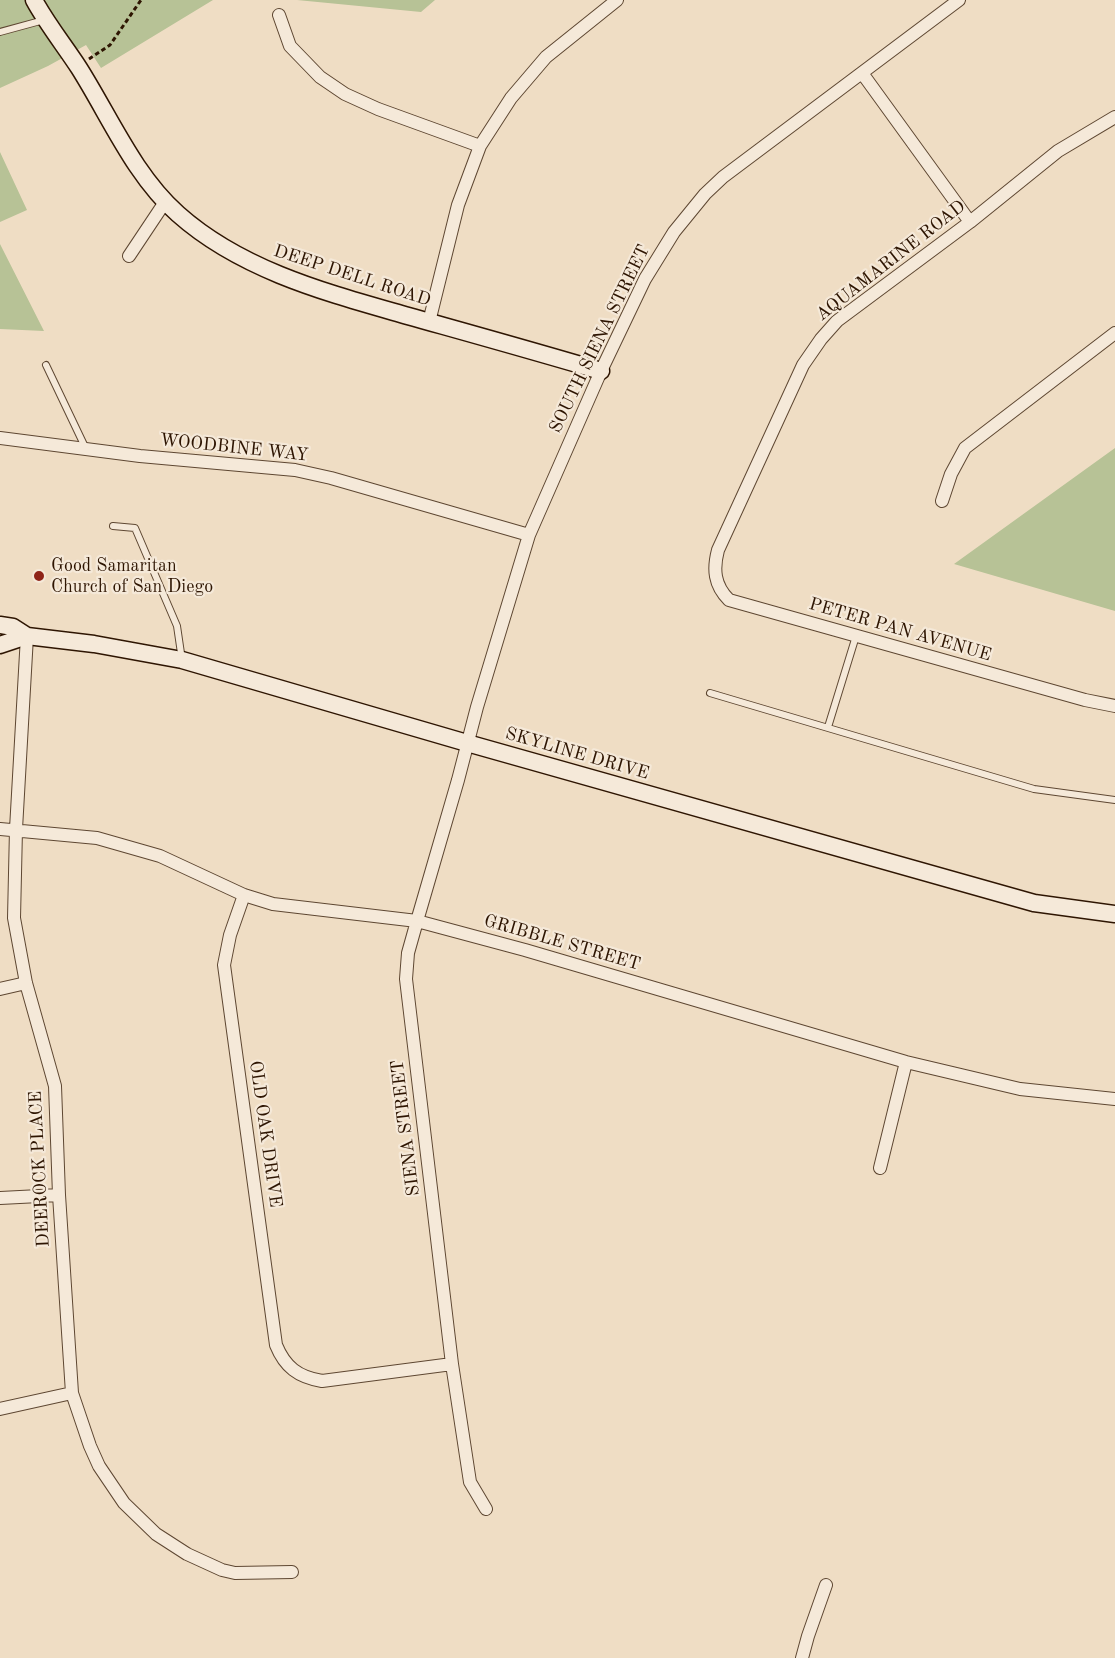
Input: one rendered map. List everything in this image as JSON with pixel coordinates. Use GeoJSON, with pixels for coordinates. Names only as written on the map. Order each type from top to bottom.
{"type":"FeatureCollection","features":[{"type":"Feature","properties":{"kind":"main road","name":"DEEP DELL ROAD"},"geometry":{"type":"LineString","coordinates":[[34,0],[44,20],[78,67],[141,171],[165,202],[201,233],[264,269],[317,289],[601,371]]}},
{"type":"Feature","properties":{"kind":"main road","name":"SKYLINE DRIVE"},"geometry":{"type":"LineString","coordinates":[[0,625],[13,627],[27,636]]}},
{"type":"Feature","properties":{"kind":"main road","name":"SKYLINE DRIVE"},"geometry":{"type":"LineString","coordinates":[[0,645],[27,636],[94,644],[182,660],[1034,903],[1115,914]]}},
{"type":"Feature","properties":{"kind":"street"},"geometry":{"type":"LineString","coordinates":[[429,322],[458,205],[480,146],[511,98],[546,57],[617,0]]}},
{"type":"Feature","properties":{"kind":"street","name":"SOUTH SIENA STREET"},"geometry":{"type":"LineString","coordinates":[[467,743],[529,535],[601,371],[658,255],[699,200],[723,177],[959,0]]}},
{"type":"Feature","properties":{"kind":"street"},"geometry":{"type":"LineString","coordinates":[[279,15],[290,46],[320,77],[345,94],[378,109],[480,146]]}},
{"type":"Feature","properties":{"kind":"street"},"geometry":{"type":"LineString","coordinates":[[862,73],[970,222]]}},
{"type":"Feature","properties":{"kind":"street","name":"AQUAMARINE ROAD"},"geometry":{"type":"LineString","coordinates":[[718,550],[803,365],[837,321],[970,222],[1058,151],[1115,117]]}},
{"type":"Feature","properties":{"kind":"street"},"geometry":{"type":"LineString","coordinates":[[129,256],[165,202]]}},
{"type":"Feature","properties":{"kind":"street"},"geometry":{"type":"LineString","coordinates":[[942,501],[951,474],[965,448],[1115,333]]}},
{"type":"Feature","properties":{"kind":"street","name":"WOODBINE WAY"},"geometry":{"type":"LineString","coordinates":[[0,438],[148,458],[295,470],[331,478],[529,535]]}},
{"type":"Feature","properties":{"kind":"street","name":"PETER PAN AVENUE"},"geometry":{"type":"LineString","coordinates":[[718,550],[714,568],[720,591],[729,600],[1085,700],[1115,706]]}},
{"type":"Feature","properties":{"kind":"street","name":"DEEROCK PLACE"},"geometry":{"type":"LineString","coordinates":[[27,636],[16,829],[14,918],[26,983],[55,1086],[59,1195],[72,1393],[99,1466],[124,1503],[156,1534],[187,1554],[222,1570],[235,1573],[292,1572]]}},
{"type":"Feature","properties":{"kind":"street","name":"SIENA STREET"},"geometry":{"type":"LineString","coordinates":[[467,743],[408,952],[406,979],[452,1364],[470,1482],[486,1509]]}},
{"type":"Feature","properties":{"kind":"street","name":"GRIBBLE STREET"},"geometry":{"type":"LineString","coordinates":[[0,829],[97,838],[160,856],[244,895],[273,904],[417,921],[525,950],[906,1062],[1020,1089],[1115,1099]]}},
{"type":"Feature","properties":{"kind":"street","name":"OLD OAK DRIVE"},"geometry":{"type":"LineString","coordinates":[[244,895],[230,935],[224,965],[276,1345],[283,1361],[308,1379],[322,1381],[452,1364]]}},
{"type":"Feature","properties":{"kind":"street"},"geometry":{"type":"LineString","coordinates":[[0,988],[26,983]]}},
{"type":"Feature","properties":{"kind":"street"},"geometry":{"type":"LineString","coordinates":[[880,1168],[906,1062]]}},
{"type":"Feature","properties":{"kind":"street"},"geometry":{"type":"LineString","coordinates":[[0,1198],[59,1195]]}},
{"type":"Feature","properties":{"kind":"street"},"geometry":{"type":"LineString","coordinates":[[0,1409],[72,1393]]}},
{"type":"Feature","properties":{"kind":"street"},"geometry":{"type":"LineString","coordinates":[[802,1658],[826,1585]]}},
{"type":"Feature","properties":{"kind":"lane"},"geometry":{"type":"LineString","coordinates":[[0,32],[44,20]]}},
{"type":"Feature","properties":{"kind":"lane"},"geometry":{"type":"LineString","coordinates":[[46,365],[87,450]]}},
{"type":"Feature","properties":{"kind":"lane"},"geometry":{"type":"LineString","coordinates":[[113,526],[135,528],[177,626],[182,660]]}},
{"type":"Feature","properties":{"kind":"lane"},"geometry":{"type":"LineString","coordinates":[[828,727],[856,636]]}},
{"type":"Feature","properties":{"kind":"lane"},"geometry":{"type":"LineString","coordinates":[[710,693],[1034,789],[1115,800]]}},
{"type":"Feature","properties":{"kind":"path"},"geometry":{"type":"LineString","coordinates":[[78,67],[110,45],[141,0]]}},
{"type":"Feature","properties":{"kind":"green space"},"geometry":{"type":"Polygon","coordinates":[[[0,0],[213,0],[101,68],[86,45],[0,88],[0,0]]]}},
{"type":"Feature","properties":{"kind":"green space"},"geometry":{"type":"Polygon","coordinates":[[[297,0],[435,0],[421,12],[297,0]]]}},
{"type":"Feature","properties":{"kind":"green space"},"geometry":{"type":"Polygon","coordinates":[[[0,152],[27,210],[0,222],[0,152]]]}},
{"type":"Feature","properties":{"kind":"green space"},"geometry":{"type":"Polygon","coordinates":[[[0,244],[44,331],[0,329],[0,244]]]}},
{"type":"Feature","properties":{"kind":"green space"},"geometry":{"type":"Polygon","coordinates":[[[1115,448],[1115,611],[954,564],[1115,448]]]}},
{"type":"Feature","properties":{"kind":"place","name":"Good Samaritan Church of San Diego"},"geometry":{"type":"Point","coordinates":[39,576]}}]}
